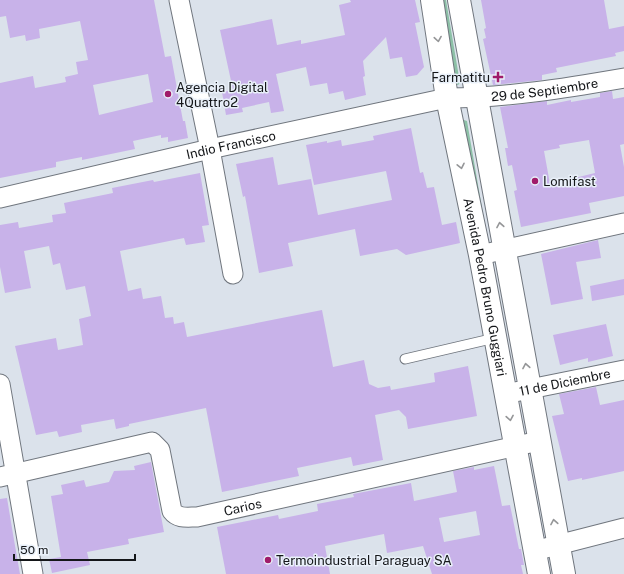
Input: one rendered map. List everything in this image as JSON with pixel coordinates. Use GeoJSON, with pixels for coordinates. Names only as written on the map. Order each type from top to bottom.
{"type":"FeatureCollection","features":[{"type":"Feature","properties":{"kind":"main road","name":"Avenida Pedro Bruno Guggiari"},"geometry":{"type":"LineString","coordinates":[[432,0],[463,98],[504,250],[564,574]]}},
{"type":"Feature","properties":{"kind":"main road","name":"Avenida Pedro Bruno Guggiari"},"geometry":{"type":"LineString","coordinates":[[459,0],[463,98],[480,255],[539,574]]}},
{"type":"Feature","properties":{"kind":"street"},"geometry":{"type":"LineString","coordinates":[[179,0],[210,149],[233,274]]}},
{"type":"Feature","properties":{"kind":"street","name":"29 de Septiembre"},"geometry":{"type":"LineString","coordinates":[[463,98],[573,87],[624,78]]}},
{"type":"Feature","properties":{"kind":"street","name":"Indio Francisco"},"geometry":{"type":"LineString","coordinates":[[0,198],[210,149],[463,98]]}},
{"type":"Feature","properties":{"kind":"street"},"geometry":{"type":"LineString","coordinates":[[480,255],[624,223]]}},
{"type":"Feature","properties":{"kind":"street","name":"11 de Diciembre"},"geometry":{"type":"LineString","coordinates":[[505,394],[624,370]]}},
{"type":"Feature","properties":{"kind":"street"},"geometry":{"type":"LineString","coordinates":[[0,384],[7,475],[33,574]]}},
{"type":"Feature","properties":{"kind":"street","name":"Carios"},"geometry":{"type":"LineString","coordinates":[[7,475],[152,442],[160,450],[172,511],[175,515],[181,518],[197,517],[539,441]]}},
{"type":"Feature","properties":{"kind":"street"},"geometry":{"type":"LineString","coordinates":[[534,551],[624,528]]}},
{"type":"Feature","properties":{"kind":"lane"},"geometry":{"type":"LineString","coordinates":[[405,359],[495,338]]}},
{"type":"Feature","properties":{"kind":"green space"},"geometry":{"type":"Polygon","coordinates":[[[441,0],[446,0],[460,83],[458,85],[455,84],[441,0]]]}},
{"type":"Feature","properties":{"kind":"green space"},"geometry":{"type":"Polygon","coordinates":[[[463,121],[467,121],[487,237],[463,121]]]}},
{"type":"Feature","properties":{"kind":"building"},"geometry":{"type":"Polygon","coordinates":[[[0,0],[154,0],[165,57],[171,56],[183,121],[185,121],[188,138],[168,142],[168,137],[161,138],[161,135],[133,141],[135,149],[82,160],[82,157],[56,162],[56,167],[0,178],[0,83],[33,76],[35,88],[66,82],[65,77],[78,74],[76,62],[88,60],[80,21],[39,29],[40,38],[26,41],[25,35],[10,38],[6,16],[0,17],[0,0]],[[148,74],[93,85],[99,115],[153,102],[148,74]]]}},
{"type":"Feature","properties":{"kind":"building"},"geometry":{"type":"Polygon","coordinates":[[[350,0],[415,0],[420,22],[415,23],[424,67],[417,75],[406,77],[402,57],[390,59],[386,37],[363,61],[365,76],[363,77],[366,95],[345,100],[343,91],[329,94],[327,83],[310,86],[306,67],[276,74],[284,111],[271,113],[269,102],[242,108],[243,112],[226,115],[222,92],[233,90],[220,30],[272,19],[277,45],[301,40],[301,44],[345,35],[339,5],[351,2],[350,0]]]}},
{"type":"Feature","properties":{"kind":"building"},"geometry":{"type":"Polygon","coordinates":[[[481,0],[604,0],[609,29],[624,26],[624,51],[615,53],[616,56],[556,68],[557,72],[542,75],[542,80],[493,85],[483,39],[486,38],[484,29],[486,28],[481,0]]]}},
{"type":"Feature","properties":{"kind":"building"},"geometry":{"type":"Polygon","coordinates":[[[612,91],[613,99],[624,97],[624,144],[620,145],[624,167],[624,196],[589,203],[591,213],[521,227],[514,191],[517,190],[512,165],[508,166],[505,148],[508,148],[500,107],[547,101],[547,105],[571,100],[571,102],[600,97],[600,93],[612,91]],[[589,140],[559,145],[560,148],[544,151],[550,184],[595,173],[589,140]]]}},
{"type":"Feature","properties":{"kind":"building"},"geometry":{"type":"Polygon","coordinates":[[[411,128],[420,173],[423,172],[427,188],[434,187],[442,225],[456,222],[460,243],[406,255],[397,249],[360,256],[355,229],[288,243],[293,266],[259,273],[245,196],[243,197],[236,164],[273,157],[278,185],[311,179],[318,215],[392,200],[386,171],[314,185],[306,145],[341,140],[342,146],[374,140],[373,136],[411,128]]]}},
{"type":"Feature","properties":{"kind":"building"},"geometry":{"type":"Polygon","coordinates":[[[200,173],[209,225],[202,226],[205,242],[186,245],[184,238],[120,251],[128,291],[141,288],[143,299],[161,296],[165,318],[173,317],[174,324],[184,322],[187,337],[322,310],[333,367],[364,360],[369,384],[378,388],[390,386],[391,390],[435,382],[434,373],[468,366],[477,416],[408,429],[406,417],[399,410],[375,415],[383,460],[353,466],[351,457],[297,468],[299,476],[222,492],[206,408],[129,424],[129,426],[116,429],[114,419],[81,425],[82,432],[59,437],[57,431],[36,435],[15,346],[56,338],[58,350],[83,345],[79,319],[91,316],[85,286],[66,290],[60,263],[53,265],[49,246],[24,251],[31,288],[5,293],[0,267],[0,225],[18,222],[19,228],[53,222],[52,215],[66,213],[64,203],[113,193],[112,188],[200,173]]]}},
{"type":"Feature","properties":{"kind":"building"},"geometry":{"type":"Polygon","coordinates":[[[598,240],[601,258],[576,262],[583,299],[551,305],[541,254],[598,240]]]}},
{"type":"Feature","properties":{"kind":"building"},"geometry":{"type":"Polygon","coordinates":[[[624,279],[624,295],[592,301],[590,286],[624,279]]]}},
{"type":"Feature","properties":{"kind":"building"},"geometry":{"type":"Polygon","coordinates":[[[606,324],[613,356],[588,362],[588,358],[560,365],[553,335],[606,324]]]}},
{"type":"Feature","properties":{"kind":"building"},"geometry":{"type":"Polygon","coordinates":[[[596,387],[600,405],[624,400],[624,471],[582,480],[582,478],[568,481],[552,416],[564,414],[559,394],[596,387]]]}},
{"type":"Feature","properties":{"kind":"building"},"geometry":{"type":"Polygon","coordinates":[[[151,462],[164,532],[128,539],[129,544],[87,552],[90,565],[52,573],[49,559],[61,557],[51,496],[63,494],[61,485],[84,480],[86,487],[109,482],[114,471],[135,470],[134,466],[151,462]]]}},
{"type":"Feature","properties":{"kind":"building"},"geometry":{"type":"Polygon","coordinates":[[[494,466],[502,506],[510,505],[519,549],[521,549],[524,565],[521,565],[523,574],[432,574],[423,546],[387,553],[384,534],[325,546],[330,574],[226,574],[217,527],[278,515],[279,519],[318,511],[317,504],[354,497],[353,494],[411,483],[414,501],[457,492],[453,471],[474,467],[474,470],[494,466]],[[476,511],[439,518],[444,542],[480,535],[476,511]]]}},
{"type":"Feature","properties":{"kind":"building"},"geometry":{"type":"Polygon","coordinates":[[[7,498],[20,574],[0,574],[0,499],[7,498]]]}},
{"type":"Feature","properties":{"kind":"place","name":"Farmatitu"},"geometry":{"type":"Point","coordinates":[498,77]}},
{"type":"Feature","properties":{"kind":"place","name":"Agencia Digital 4Quattro2"},"geometry":{"type":"Point","coordinates":[168,94]}},
{"type":"Feature","properties":{"kind":"place","name":"Lomifast"},"geometry":{"type":"Point","coordinates":[535,181]}},
{"type":"Feature","properties":{"kind":"place","name":"Termoindustrial Paraguay SA"},"geometry":{"type":"Point","coordinates":[268,560]}}]}
